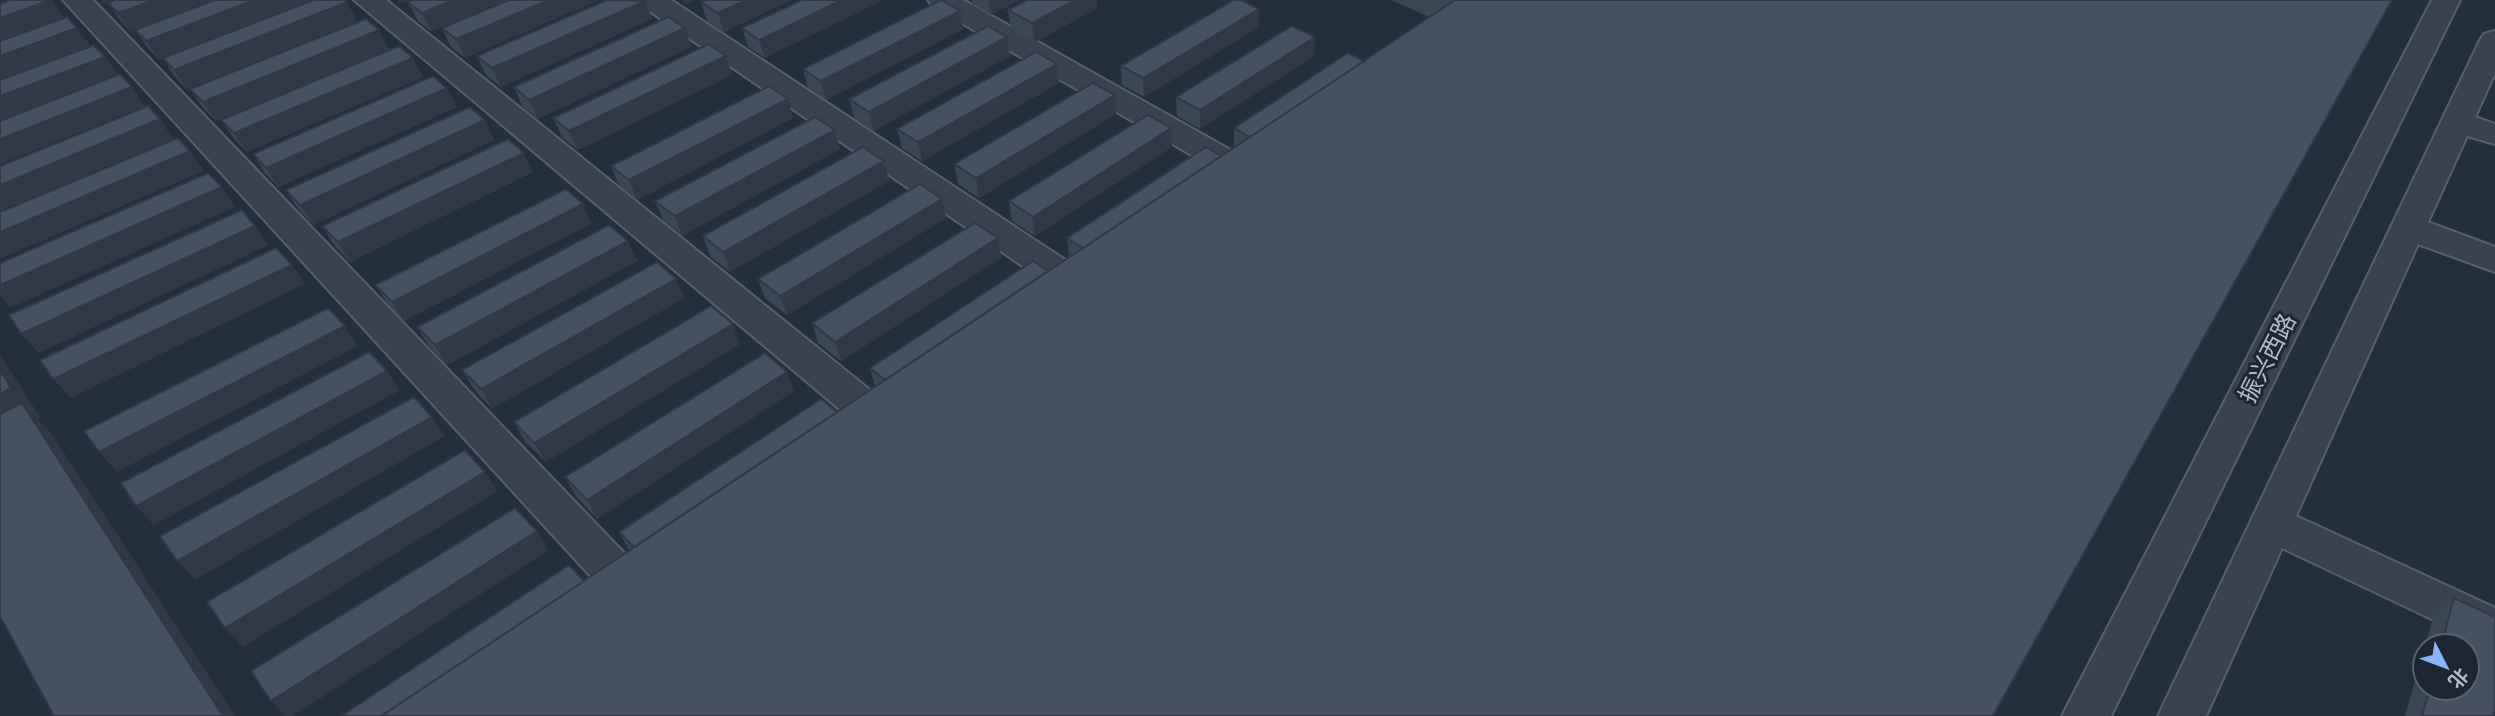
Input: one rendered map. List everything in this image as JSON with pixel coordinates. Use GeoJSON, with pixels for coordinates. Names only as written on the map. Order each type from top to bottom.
{"type":"FeatureCollection","features":[{"type":"Feature","properties":{"kind":"street"},"geometry":{"type":"LineString","coordinates":[[78,0],[632,592]]}},
{"type":"Feature","properties":{"kind":"street"},"geometry":{"type":"LineString","coordinates":[[368,0],[877,418]]}},
{"type":"Feature","properties":{"kind":"street"},"geometry":{"type":"LineString","coordinates":[[652,0],[1078,286]]}},
{"type":"Feature","properties":{"kind":"street"},"geometry":{"type":"LineString","coordinates":[[942,0],[1247,173]]}},
{"type":"Feature","properties":{"kind":"street","name":"振兴西路"},"geometry":{"type":"LineString","coordinates":[[2086,716],[2446,0]]}},
{"type":"Feature","properties":{"kind":"street"},"geometry":{"type":"LineString","coordinates":[[2188,714],[2272,524],[2495,40]]}},
{"type":"Feature","properties":{"kind":"street"},"geometry":{"type":"LineString","coordinates":[[2457,122],[2495,134]]}},
{"type":"Feature","properties":{"kind":"street"},"geometry":{"type":"LineString","coordinates":[[2408,228],[2495,260]]}},
{"type":"Feature","properties":{"kind":"street"},"geometry":{"type":"LineString","coordinates":[[2272,524],[2495,629]]}},
{"type":"Feature","properties":{"kind":"building"},"geometry":{"type":"Polygon","coordinates":[[[10,0],[50,0],[0,18],[0,4],[10,0]]]}},
{"type":"Feature","properties":{"kind":"building"},"geometry":{"type":"Polygon","coordinates":[[[115,0],[154,0],[118,13],[108,3],[115,0]]]}},
{"type":"Feature","properties":{"kind":"building"},"geometry":{"type":"Polygon","coordinates":[[[215,0],[254,0],[146,41],[135,30],[215,0]]]}},
{"type":"Feature","properties":{"kind":"building"},"geometry":{"type":"Polygon","coordinates":[[[314,0],[347,2],[174,70],[163,58],[314,0]]]}},
{"type":"Feature","properties":{"kind":"building"},"geometry":{"type":"Polygon","coordinates":[[[453,0],[422,13],[408,2],[453,0]]]}},
{"type":"Feature","properties":{"kind":"building"},"geometry":{"type":"Polygon","coordinates":[[[509,0],[549,0],[456,39],[442,28],[509,0]]]}},
{"type":"Feature","properties":{"kind":"building"},"geometry":{"type":"Polygon","coordinates":[[[607,0],[645,1],[492,68],[477,56],[607,0]]]}},
{"type":"Feature","properties":{"kind":"building"},"geometry":{"type":"Polygon","coordinates":[[[747,0],[718,13],[701,2],[747,0]]]}},
{"type":"Feature","properties":{"kind":"building"},"geometry":{"type":"Polygon","coordinates":[[[802,0],[842,0],[759,40],[742,28],[802,0]]]}},
{"type":"Feature","properties":{"kind":"building"},"geometry":{"type":"Polygon","coordinates":[[[941,0],[960,11],[821,81],[803,69],[941,0]]]}},
{"type":"Feature","properties":{"kind":"building"},"geometry":{"type":"Polygon","coordinates":[[[1027,0],[1076,0],[1032,23],[1008,10],[1027,0]]]}},
{"type":"Feature","properties":{"kind":"building"},"geometry":{"type":"Polygon","coordinates":[[[1234,0],[1241,0],[1259,9],[1143,78],[1121,66],[1234,0]]]}},
{"type":"Feature","properties":{"kind":"building"},"geometry":{"type":"Polygon","coordinates":[[[1455,0],[2392,0],[1993,716],[381,716],[1455,0]]]}},
{"type":"Feature","properties":{"kind":"building"},"geometry":{"type":"Polygon","coordinates":[[[67,17],[77,28],[0,56],[0,41],[67,17]]]}},
{"type":"Feature","properties":{"kind":"building"},"geometry":{"type":"Polygon","coordinates":[[[668,17],[685,28],[529,100],[514,87],[668,17]]]}},
{"type":"Feature","properties":{"kind":"building"},"geometry":{"type":"Polygon","coordinates":[[[366,19],[379,30],[203,102],[190,89],[366,19]]]}},
{"type":"Feature","properties":{"kind":"building"},"geometry":{"type":"Polygon","coordinates":[[[988,26],[1007,37],[869,112],[849,99],[988,26]]]}},
{"type":"Feature","properties":{"kind":"building"},"geometry":{"type":"Polygon","coordinates":[[[1292,26],[1315,37],[1200,110],[1176,97],[1292,26]]]}},
{"type":"Feature","properties":{"kind":"building"},"geometry":{"type":"Polygon","coordinates":[[[709,44],[726,56],[569,131],[553,118],[709,44]]]}},
{"type":"Feature","properties":{"kind":"building"},"geometry":{"type":"Polygon","coordinates":[[[94,45],[105,57],[0,96],[0,80],[94,45]]]}},
{"type":"Feature","properties":{"kind":"building"},"geometry":{"type":"Polygon","coordinates":[[[399,46],[413,58],[234,133],[221,120],[399,46]]]}},
{"type":"Feature","properties":{"kind":"building"},"geometry":{"type":"Polygon","coordinates":[[[1036,52],[1057,64],[918,142],[897,129],[1036,52]]]}},
{"type":"Feature","properties":{"kind":"building"},"geometry":{"type":"Polygon","coordinates":[[[1348,53],[1364,61],[1250,137],[1234,128],[1348,53]]]}},
{"type":"Feature","properties":{"kind":"building"},"geometry":{"type":"Polygon","coordinates":[[[120,74],[132,87],[0,139],[0,121],[120,74]]]}},
{"type":"Feature","properties":{"kind":"building"},"geometry":{"type":"Polygon","coordinates":[[[433,76],[447,88],[266,168],[253,154],[433,76]]]}},
{"type":"Feature","properties":{"kind":"building"},"geometry":{"type":"Polygon","coordinates":[[[1093,83],[1115,95],[976,178],[954,164],[1093,83]]]}},
{"type":"Feature","properties":{"kind":"building"},"geometry":{"type":"Polygon","coordinates":[[[769,86],[788,99],[629,180],[611,166],[769,86]]]}},
{"type":"Feature","properties":{"kind":"building"},"geometry":{"type":"Polygon","coordinates":[[[148,106],[160,119],[0,185],[0,166],[148,106]]]}},
{"type":"Feature","properties":{"kind":"building"},"geometry":{"type":"Polygon","coordinates":[[[470,107],[485,120],[300,205],[286,190],[470,107]]]}},
{"type":"Feature","properties":{"kind":"building"},"geometry":{"type":"Polygon","coordinates":[[[1148,115],[1171,128],[1033,217],[1009,201],[1148,115]]]}},
{"type":"Feature","properties":{"kind":"building"},"geometry":{"type":"Polygon","coordinates":[[[815,117],[835,130],[675,216],[655,201],[815,117]]]}},
{"type":"Feature","properties":{"kind":"building"},"geometry":{"type":"Polygon","coordinates":[[[178,138],[190,151],[0,232],[0,212],[178,138]]]}},
{"type":"Feature","properties":{"kind":"building"},"geometry":{"type":"Polygon","coordinates":[[[508,139],[524,153],[338,242],[322,226],[508,139]]]}},
{"type":"Feature","properties":{"kind":"building"},"geometry":{"type":"Polygon","coordinates":[[[863,147],[884,161],[723,252],[703,236],[863,147]]]}},
{"type":"Feature","properties":{"kind":"building"},"geometry":{"type":"Polygon","coordinates":[[[1206,147],[1221,156],[1083,248],[1067,238],[1206,147]]]}},
{"type":"Feature","properties":{"kind":"building"},"geometry":{"type":"Polygon","coordinates":[[[208,173],[222,187],[0,285],[0,263],[208,173]]]}},
{"type":"Feature","properties":{"kind":"building"},"geometry":{"type":"Polygon","coordinates":[[[920,184],[942,199],[780,296],[758,279],[920,184]]]}},
{"type":"Feature","properties":{"kind":"building"},"geometry":{"type":"Polygon","coordinates":[[[566,189],[583,204],[392,302],[375,285],[566,189]]]}},
{"type":"Feature","properties":{"kind":"building"},"geometry":{"type":"Polygon","coordinates":[[[242,210],[255,226],[21,334],[9,315],[242,210]]]}},
{"type":"Feature","properties":{"kind":"building"},"geometry":{"type":"Polygon","coordinates":[[[975,223],[998,238],[835,342],[812,323],[975,223]]]}},
{"type":"Feature","properties":{"kind":"building"},"geometry":{"type":"Polygon","coordinates":[[[609,225],[628,241],[435,345],[417,327],[609,225]]]}},
{"type":"Feature","properties":{"kind":"building"},"geometry":{"type":"Polygon","coordinates":[[[276,248],[292,265],[53,379],[40,360],[276,248]]]}},
{"type":"Feature","properties":{"kind":"building"},"geometry":{"type":"Polygon","coordinates":[[[1033,261],[1048,271],[885,380],[870,368],[1033,261]]]}},
{"type":"Feature","properties":{"kind":"building"},"geometry":{"type":"Polygon","coordinates":[[[657,262],[676,279],[481,389],[462,370],[657,262]]]}},
{"type":"Feature","properties":{"kind":"building"},"geometry":{"type":"Polygon","coordinates":[[[711,306],[733,324],[534,443],[514,422],[711,306]]]}},
{"type":"Feature","properties":{"kind":"building"},"geometry":{"type":"Polygon","coordinates":[[[328,308],[345,326],[99,452],[84,431],[328,308]]]}},
{"type":"Feature","properties":{"kind":"building"},"geometry":{"type":"Polygon","coordinates":[[[369,352],[387,371],[136,506],[121,483],[369,352]]]}},
{"type":"Feature","properties":{"kind":"building"},"geometry":{"type":"Polygon","coordinates":[[[765,353],[787,372],[587,500],[565,477],[765,353]]]}},
{"type":"Feature","properties":{"kind":"building"},"geometry":{"type":"Polygon","coordinates":[[[0,370],[11,388],[0,394],[0,370]]]}},
{"type":"Feature","properties":{"kind":"building"},"geometry":{"type":"Polygon","coordinates":[[[414,397],[432,417],[177,561],[160,536],[414,397]]]}},
{"type":"Feature","properties":{"kind":"building"},"geometry":{"type":"Polygon","coordinates":[[[821,399],[837,412],[634,547],[619,532],[821,399]]]}},
{"type":"Feature","properties":{"kind":"building"},"geometry":{"type":"Polygon","coordinates":[[[22,403],[223,716],[54,716],[0,616],[0,414],[22,403]]]}},
{"type":"Feature","properties":{"kind":"building"},"geometry":{"type":"Polygon","coordinates":[[[465,450],[485,472],[225,628],[207,602],[465,450]]]}},
{"type":"Feature","properties":{"kind":"building"},"geometry":{"type":"Polygon","coordinates":[[[515,508],[537,531],[271,701],[251,671],[515,508]]]}},
{"type":"Feature","properties":{"kind":"building"},"geometry":{"type":"Polygon","coordinates":[[[569,565],[584,581],[381,716],[341,716],[569,565]]]}},
{"type":"Feature","properties":{"kind":"building"},"geometry":{"type":"Polygon","coordinates":[[[2454,598],[2495,617],[2493,716],[2422,716],[2426,702],[2481,702],[2481,632],[2445,632],[2454,598]]]}}]}
